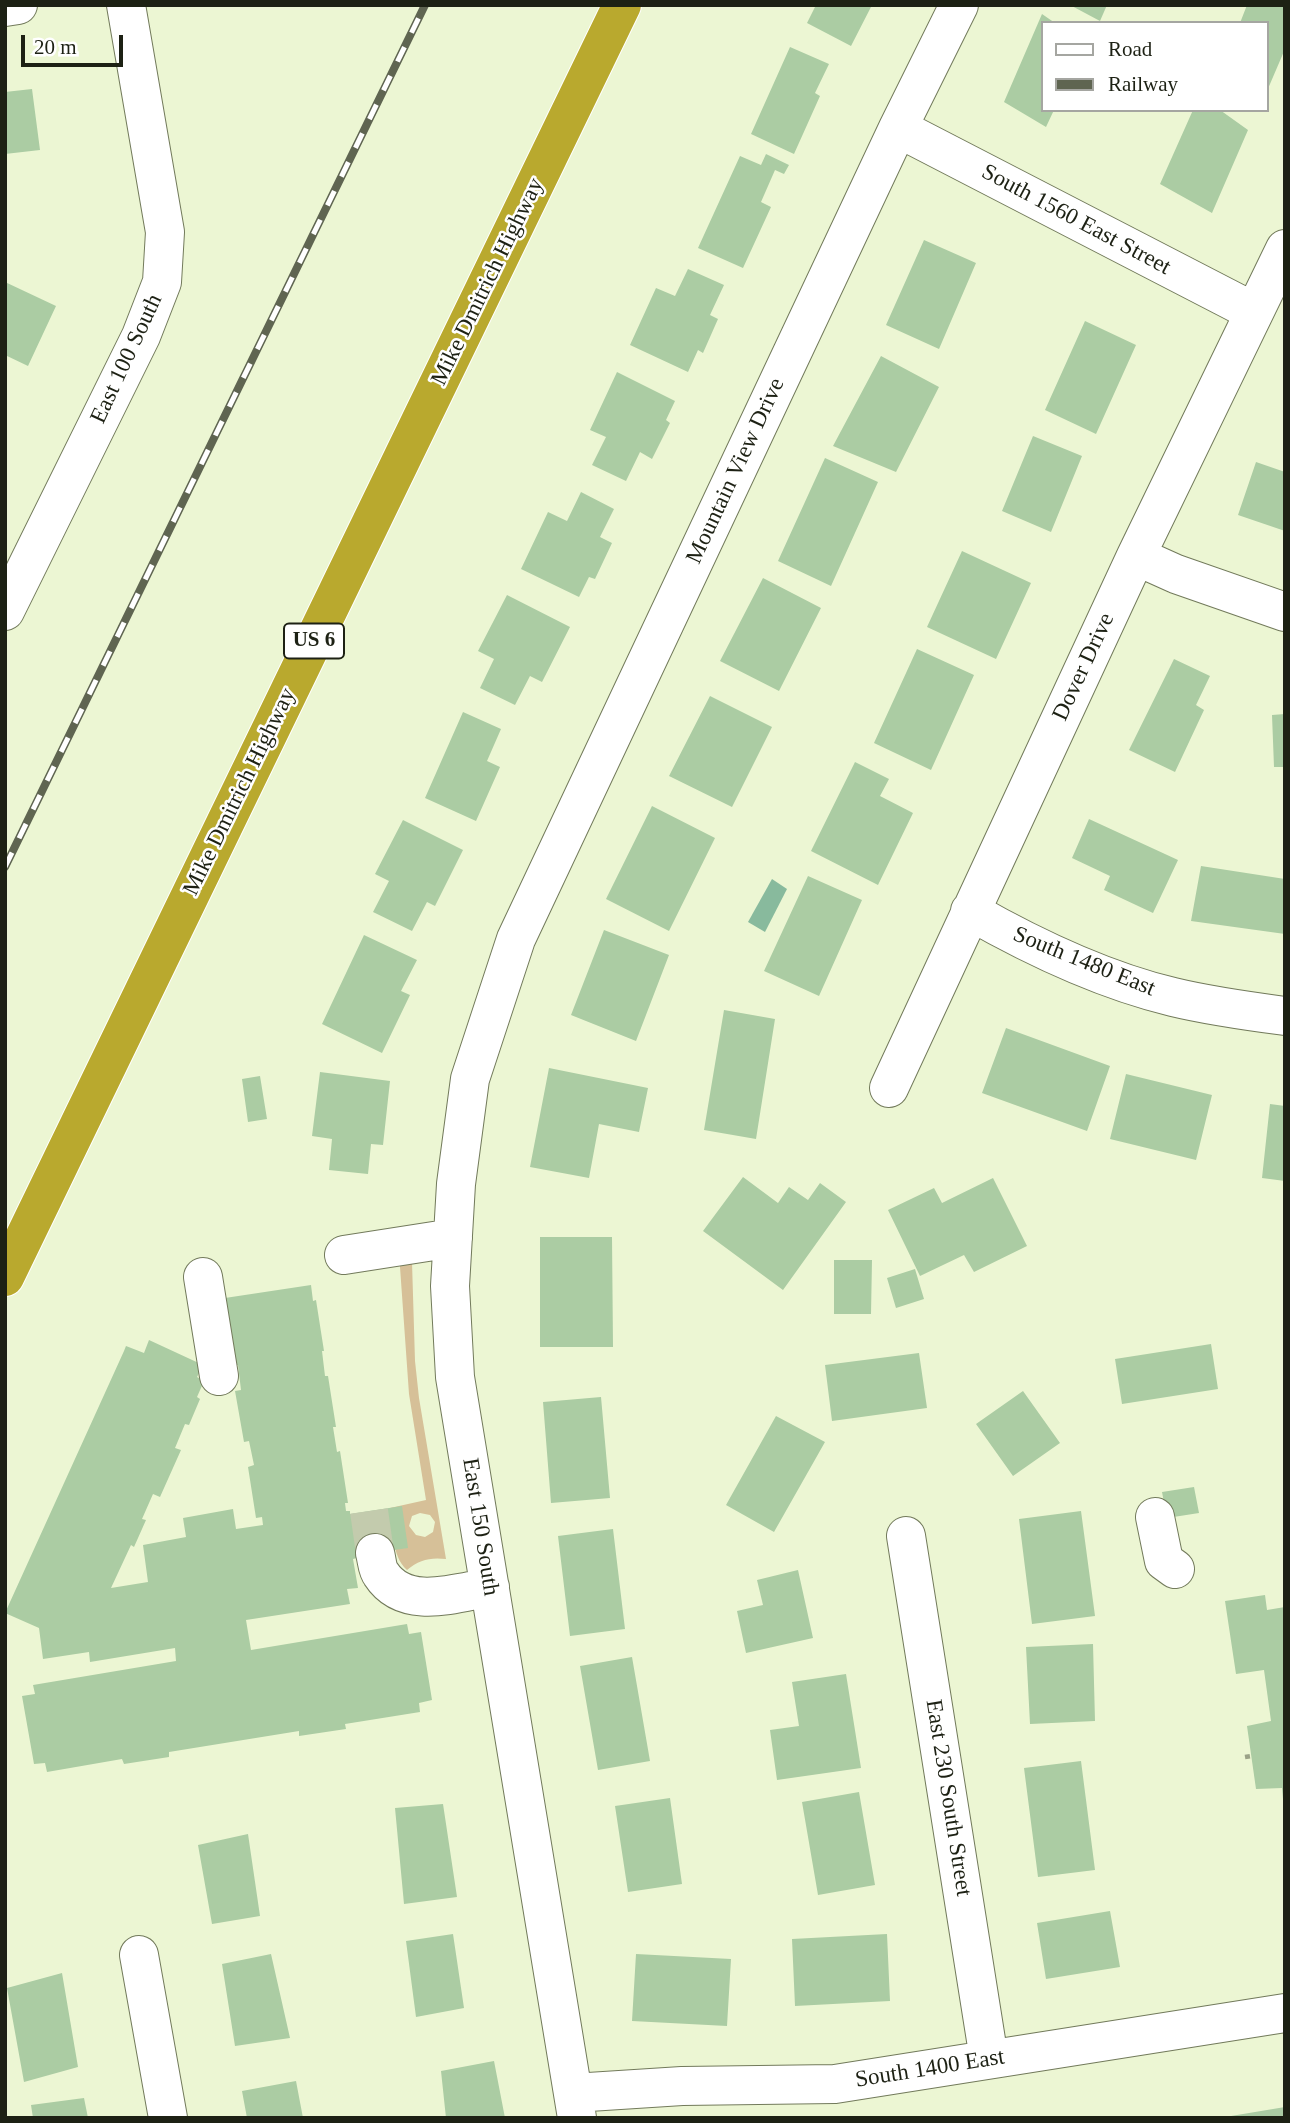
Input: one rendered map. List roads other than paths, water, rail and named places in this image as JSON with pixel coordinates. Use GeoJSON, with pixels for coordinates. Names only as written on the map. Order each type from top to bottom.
{"type":"FeatureCollection","features":[{"type":"Feature","properties":{"kind":"highway","name":"Mike Dmitrich Highway"},"geometry":{"type":"LineString","coordinates":[[5,1278],[622,5]]}},
{"type":"Feature","properties":{"kind":"street"},"geometry":{"type":"LineString","coordinates":[[5,7],[18,5]]}},
{"type":"Feature","properties":{"kind":"street","name":"East 100 South"},"geometry":{"type":"LineString","coordinates":[[5,611],[141,336],[162,282],[164,219],[126,5]]}},
{"type":"Feature","properties":{"kind":"street","name":"Mountain View Drive"},"geometry":{"type":"LineString","coordinates":[[516,939],[898,128],[959,5]]}},
{"type":"Feature","properties":{"kind":"street","name":"South 1560 East Street"},"geometry":{"type":"LineString","coordinates":[[898,128],[1254,312]]}},
{"type":"Feature","properties":{"kind":"street","name":"Dover Drive"},"geometry":{"type":"LineString","coordinates":[[889,1088],[1136,556],[1285,248]]}},
{"type":"Feature","properties":{"kind":"street"},"geometry":{"type":"LineString","coordinates":[[1136,556],[1176,574],[1285,612]]}},
{"type":"Feature","properties":{"kind":"street","name":"South 1480 East"},"geometry":{"type":"LineString","coordinates":[[970,911],[1000,928],[1124,982],[1173,997],[1285,1016]]}},
{"type":"Feature","properties":{"kind":"street","name":"East 150 South"},"geometry":{"type":"LineString","coordinates":[[516,939],[470,1079],[456,1184],[450,1286],[455,1377],[575,2105]]}},
{"type":"Feature","properties":{"kind":"street"},"geometry":{"type":"LineString","coordinates":[[344,1255],[453,1238]]}},
{"type":"Feature","properties":{"kind":"street"},"geometry":{"type":"LineString","coordinates":[[203,1277],[219,1376]]}},
{"type":"Feature","properties":{"kind":"street"},"geometry":{"type":"LineString","coordinates":[[1155,1517],[1164,1561],[1175,1569]]}},
{"type":"Feature","properties":{"kind":"street","name":"East 230 South Street"},"geometry":{"type":"LineString","coordinates":[[906,1536],[989,2059]]}},
{"type":"Feature","properties":{"kind":"street"},"geometry":{"type":"LineString","coordinates":[[375,1553],[380,1573],[394,1588],[408,1595],[426,1597],[490,1587]]}},
{"type":"Feature","properties":{"kind":"street"},"geometry":{"type":"LineString","coordinates":[[139,1955],[168,2118]]}},
{"type":"Feature","properties":{"kind":"street","name":"South 1400 East"},"geometry":{"type":"LineString","coordinates":[[575,2105],[682,2086],[835,2084],[1285,2013]]}},
{"type":"Feature","properties":{"kind":"tunnel"},"geometry":{"type":"LineString","coordinates":[[369,1511],[375,1553]]}},
{"type":"Feature","properties":{"kind":"railway"},"geometry":{"type":"LineString","coordinates":[[5,867],[425,5]]}}]}
